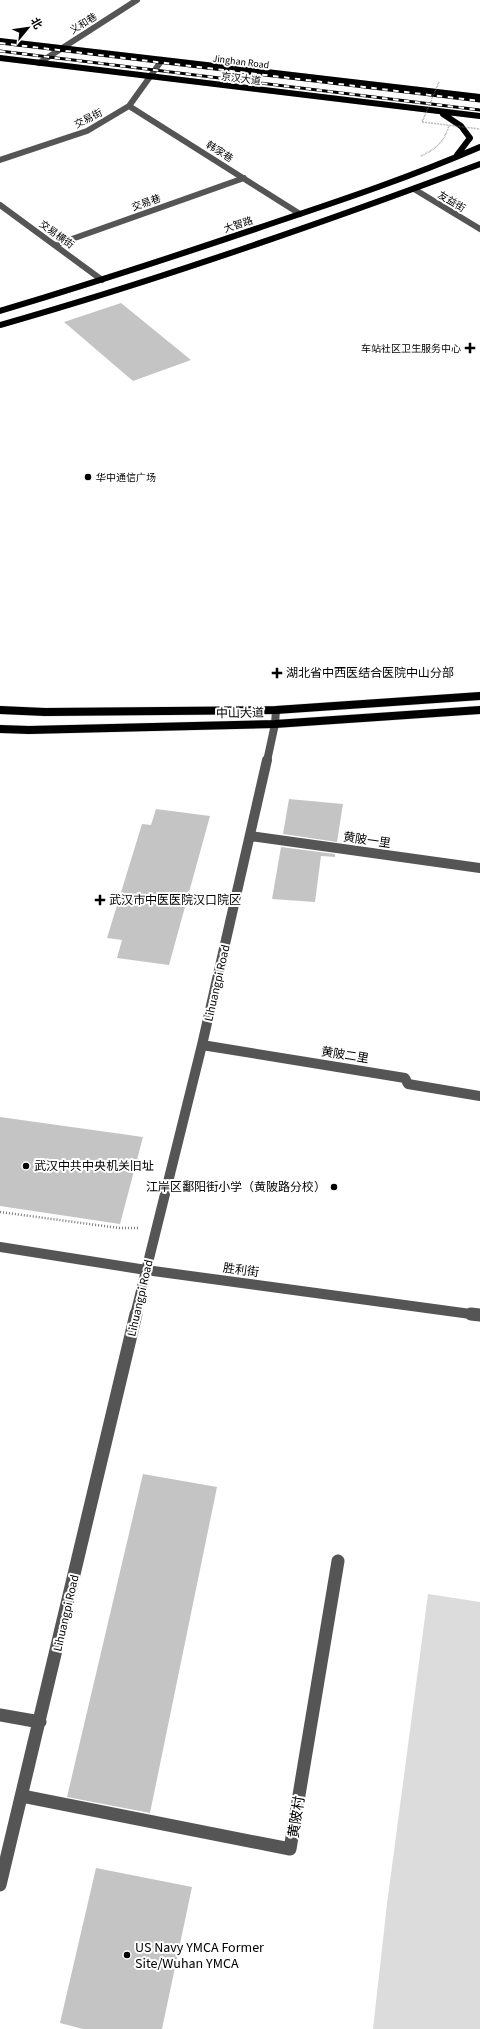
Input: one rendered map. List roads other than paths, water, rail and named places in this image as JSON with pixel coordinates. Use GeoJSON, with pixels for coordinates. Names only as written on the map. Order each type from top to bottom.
{"type":"FeatureCollection","features":[{"type":"Feature","properties":{"kind":"main road","name":"Jinghan Road"},"geometry":{"type":"LineString","coordinates":[[0,41],[480,98]]}},
{"type":"Feature","properties":{"kind":"main road","name":"京汉大道"},"geometry":{"type":"LineString","coordinates":[[0,58],[480,116]]}},
{"type":"Feature","properties":{"kind":"main road"},"geometry":{"type":"LineString","coordinates":[[440,112],[462,126],[470,138],[463,149],[444,163]]}},
{"type":"Feature","properties":{"kind":"main road","name":"大智路"},"geometry":{"type":"LineString","coordinates":[[0,311],[102,280],[300,214],[444,163],[480,147]]}},
{"type":"Feature","properties":{"kind":"main road"},"geometry":{"type":"LineString","coordinates":[[0,325],[99,297],[356,211],[480,164]]}},
{"type":"Feature","properties":{"kind":"main road","name":"中山大道"},"geometry":{"type":"LineString","coordinates":[[0,710],[53,712],[276,710],[480,696]]}},
{"type":"Feature","properties":{"kind":"main road","name":"中山大道"},"geometry":{"type":"LineString","coordinates":[[0,729],[29,730],[276,724],[480,710]]}},
{"type":"Feature","properties":{"kind":"street","name":"义和巷"},"geometry":{"type":"LineString","coordinates":[[39,63],[60,48],[137,0]]}},
{"type":"Feature","properties":{"kind":"street","name":"交易街"},"geometry":{"type":"LineString","coordinates":[[0,160],[87,131],[129,106],[162,60]]}},
{"type":"Feature","properties":{"kind":"street","name":"韩家巷"},"geometry":{"type":"LineString","coordinates":[[129,106],[300,214]]}},
{"type":"Feature","properties":{"kind":"street","name":"交易巷"},"geometry":{"type":"LineString","coordinates":[[55,245],[244,178]]}},
{"type":"Feature","properties":{"kind":"street","name":"友益街"},"geometry":{"type":"LineString","coordinates":[[414,189],[480,229]]}},
{"type":"Feature","properties":{"kind":"street","name":"交易横街"},"geometry":{"type":"LineString","coordinates":[[0,205],[102,280]]}},
{"type":"Feature","properties":{"kind":"street","name":"Lihuangpi Road"},"geometry":{"type":"LineString","coordinates":[[0,1885],[40,1722],[146,1270],[202,1045],[276,724],[276,710]]}},
{"type":"Feature","properties":{"kind":"street","name":"黄陂一里"},"geometry":{"type":"LineString","coordinates":[[250,836],[480,868]]}},
{"type":"Feature","properties":{"kind":"street","name":"黄陂二里"},"geometry":{"type":"LineString","coordinates":[[202,1045],[405,1078],[408,1084],[480,1096]]}},
{"type":"Feature","properties":{"kind":"street","name":"胜利街"},"geometry":{"type":"LineString","coordinates":[[0,1247],[146,1270],[480,1315]]}},
{"type":"Feature","properties":{"kind":"street","name":"黄陂村"},"geometry":{"type":"LineString","coordinates":[[22,1796],[290,1849],[338,1561]]}},
{"type":"Feature","properties":{"kind":"street"},"geometry":{"type":"LineString","coordinates":[[0,1714],[40,1722]]}},
{"type":"Feature","properties":{"kind":"railway"},"geometry":{"type":"LineString","coordinates":[[0,43],[480,101]]}},
{"type":"Feature","properties":{"kind":"railway"},"geometry":{"type":"LineString","coordinates":[[0,51],[480,110]]}},
{"type":"Feature","properties":{"kind":"place","name":"车站社区卫生服务中心"},"geometry":{"type":"Point","coordinates":[470,348]}},
{"type":"Feature","properties":{"kind":"place","name":"华中通信广场"},"geometry":{"type":"Point","coordinates":[88,477]}},
{"type":"Feature","properties":{"kind":"place","name":"湖北省中西医结合医院中山分部"},"geometry":{"type":"Point","coordinates":[277,673]}},
{"type":"Feature","properties":{"kind":"place","name":"武汉市中医医院汉口院区"},"geometry":{"type":"Point","coordinates":[100,900]}},
{"type":"Feature","properties":{"kind":"place","name":"武汉中共中央机关旧址"},"geometry":{"type":"Point","coordinates":[26,1166]}},
{"type":"Feature","properties":{"kind":"place","name":"江岸区鄱阳街小学（黄陂路分校）"},"geometry":{"type":"Point","coordinates":[334,1187]}},
{"type":"Feature","properties":{"kind":"place","name":"US Navy YMCA Former Site/Wuhan YMCA"},"geometry":{"type":"Point","coordinates":[127,1955]}}]}
